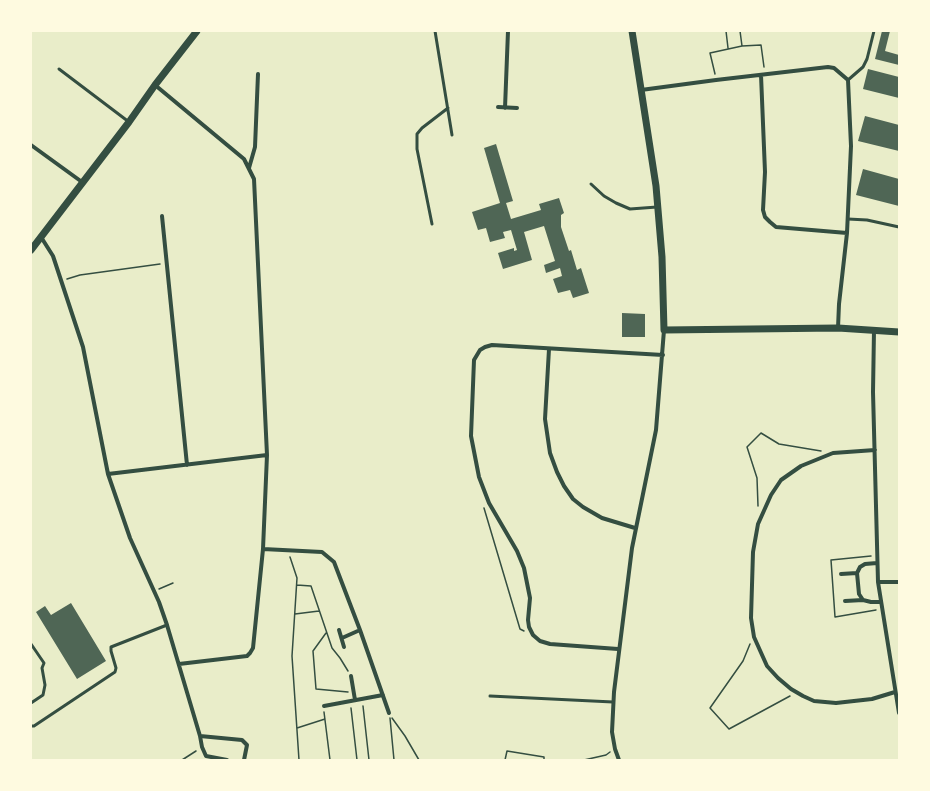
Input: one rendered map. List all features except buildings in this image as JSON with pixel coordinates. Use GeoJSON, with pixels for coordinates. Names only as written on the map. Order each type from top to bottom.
{"type":"FeatureCollection","features":[{"type":"Feature","properties":{"kind":"street"},"geometry":{"type":"LineString","coordinates":[[31,250],[129,122],[154,85],[197,31]]}},
{"type":"Feature","properties":{"kind":"street"},"geometry":{"type":"LineString","coordinates":[[505,108],[508,31]]}},
{"type":"Feature","properties":{"kind":"street"},"geometry":{"type":"LineString","coordinates":[[619,760],[612,732],[618,649],[635,528],[656,430],[664,330],[662,256],[658,207],[632,31]]}},
{"type":"Feature","properties":{"kind":"street"},"geometry":{"type":"LineString","coordinates":[[640,90],[828,67],[834,68],[848,80],[851,146],[848,219],[838,328]]}},
{"type":"Feature","properties":{"kind":"street"},"geometry":{"type":"LineString","coordinates":[[249,168],[255,147],[258,74]]}},
{"type":"Feature","properties":{"kind":"street"},"geometry":{"type":"LineString","coordinates":[[764,75],[765,172],[763,210],[765,216],[776,227],[847,233]]}},
{"type":"Feature","properties":{"kind":"street"},"geometry":{"type":"LineString","coordinates":[[154,85],[244,159],[254,179],[267,455],[263,549],[254,648],[247,656],[179,664]]}},
{"type":"Feature","properties":{"kind":"street"},"geometry":{"type":"LineString","coordinates":[[498,107],[517,108]]}},
{"type":"Feature","properties":{"kind":"street"},"geometry":{"type":"LineString","coordinates":[[31,144],[82,182]]}},
{"type":"Feature","properties":{"kind":"street"},"geometry":{"type":"LineString","coordinates":[[162,216],[187,466]]}},
{"type":"Feature","properties":{"kind":"street"},"geometry":{"type":"LineString","coordinates":[[41,237],[53,256],[83,347],[108,474],[130,538],[154,591],[167,625],[202,747],[206,756],[226,760]]}},
{"type":"Feature","properties":{"kind":"street"},"geometry":{"type":"LineString","coordinates":[[664,330],[838,328],[899,332]]}},
{"type":"Feature","properties":{"kind":"street"},"geometry":{"type":"LineString","coordinates":[[874,330],[873,392],[878,582],[899,713]]}},
{"type":"Feature","properties":{"kind":"street"},"geometry":{"type":"LineString","coordinates":[[618,649],[550,644],[540,641],[533,635],[529,627],[528,620],[530,598],[524,568],[517,551],[489,503],[479,477],[471,436],[474,360],[480,350],[492,345],[663,355]]}},
{"type":"Feature","properties":{"kind":"street"},"geometry":{"type":"LineString","coordinates":[[549,348],[545,419],[550,453],[557,472],[564,486],[574,499],[583,507],[602,518],[635,528]]}},
{"type":"Feature","properties":{"kind":"street"},"geometry":{"type":"LineString","coordinates":[[875,450],[833,453],[801,466],[781,480],[771,495],[758,524],[753,552],[751,618],[754,637],[767,666],[778,678],[797,693],[814,701],[836,703],[872,699],[895,692]]}},
{"type":"Feature","properties":{"kind":"street"},"geometry":{"type":"LineString","coordinates":[[108,474],[187,466],[267,455]]}},
{"type":"Feature","properties":{"kind":"street"},"geometry":{"type":"LineString","coordinates":[[263,549],[322,552],[331,558],[334,562],[360,630],[389,712]]}},
{"type":"Feature","properties":{"kind":"street"},"geometry":{"type":"LineString","coordinates":[[863,600],[858,594],[857,573],[860,567],[865,564],[877,562]]}},
{"type":"Feature","properties":{"kind":"street"},"geometry":{"type":"LineString","coordinates":[[841,574],[857,573]]}},
{"type":"Feature","properties":{"kind":"street"},"geometry":{"type":"LineString","coordinates":[[878,582],[899,582]]}},
{"type":"Feature","properties":{"kind":"street"},"geometry":{"type":"LineString","coordinates":[[845,601],[863,600],[880,602]]}},
{"type":"Feature","properties":{"kind":"street"},"geometry":{"type":"LineString","coordinates":[[339,630],[344,647]]}},
{"type":"Feature","properties":{"kind":"street"},"geometry":{"type":"LineString","coordinates":[[342,638],[360,630]]}},
{"type":"Feature","properties":{"kind":"street"},"geometry":{"type":"LineString","coordinates":[[351,676],[355,700]]}},
{"type":"Feature","properties":{"kind":"street"},"geometry":{"type":"LineString","coordinates":[[324,706],[383,695]]}},
{"type":"Feature","properties":{"kind":"street"},"geometry":{"type":"LineString","coordinates":[[200,736],[242,740],[247,745],[244,760]]}},
{"type":"Feature","properties":{"kind":"lane"},"geometry":{"type":"LineString","coordinates":[[435,31],[452,136]]}},
{"type":"Feature","properties":{"kind":"lane"},"geometry":{"type":"LineString","coordinates":[[848,80],[863,67],[867,59],[874,31]]}},
{"type":"Feature","properties":{"kind":"lane"},"geometry":{"type":"LineString","coordinates":[[59,69],[129,122]]}},
{"type":"Feature","properties":{"kind":"lane"},"geometry":{"type":"LineString","coordinates":[[432,224],[418,149],[417,134],[422,128],[448,108]]}},
{"type":"Feature","properties":{"kind":"lane"},"geometry":{"type":"LineString","coordinates":[[591,184],[604,196],[630,209],[658,207]]}},
{"type":"Feature","properties":{"kind":"lane"},"geometry":{"type":"LineString","coordinates":[[848,219],[868,220],[899,227]]}},
{"type":"Feature","properties":{"kind":"lane"},"geometry":{"type":"LineString","coordinates":[[31,726],[34,726],[115,672],[116,668],[111,647],[167,625]]}},
{"type":"Feature","properties":{"kind":"lane"},"geometry":{"type":"LineString","coordinates":[[31,644],[44,663],[42,668],[45,685],[43,695],[31,703]]}},
{"type":"Feature","properties":{"kind":"lane"},"geometry":{"type":"LineString","coordinates":[[490,696],[613,702]]}},
{"type":"Feature","properties":{"kind":"path"},"geometry":{"type":"LineString","coordinates":[[726,31],[728,48]]}},
{"type":"Feature","properties":{"kind":"path"},"geometry":{"type":"LineString","coordinates":[[740,31],[742,46]]}},
{"type":"Feature","properties":{"kind":"path"},"geometry":{"type":"LineString","coordinates":[[716,80],[710,52],[742,46],[761,45],[764,75]]}},
{"type":"Feature","properties":{"kind":"path"},"geometry":{"type":"LineString","coordinates":[[62,281],[80,275],[166,263]]}},
{"type":"Feature","properties":{"kind":"path"},"geometry":{"type":"LineString","coordinates":[[758,509],[757,478],[747,447],[761,433],[779,444],[833,453]]}},
{"type":"Feature","properties":{"kind":"path"},"geometry":{"type":"LineString","coordinates":[[484,506],[520,629],[533,635]]}},
{"type":"Feature","properties":{"kind":"path"},"geometry":{"type":"LineString","coordinates":[[287,550],[297,578],[292,656],[300,760]]}},
{"type":"Feature","properties":{"kind":"path"},"geometry":{"type":"LineString","coordinates":[[877,555],[831,560],[835,617],[882,609]]}},
{"type":"Feature","properties":{"kind":"path"},"geometry":{"type":"LineString","coordinates":[[154,591],[173,583]]}},
{"type":"Feature","properties":{"kind":"path"},"geometry":{"type":"LineString","coordinates":[[297,585],[311,586],[332,648],[351,676]]}},
{"type":"Feature","properties":{"kind":"path"},"geometry":{"type":"LineString","coordinates":[[295,614],[319,611]]}},
{"type":"Feature","properties":{"kind":"path"},"geometry":{"type":"LineString","coordinates":[[326,633],[313,651],[316,690],[354,692]]}},
{"type":"Feature","properties":{"kind":"path"},"geometry":{"type":"LineString","coordinates":[[754,637],[742,661],[710,708],[729,730],[797,693]]}},
{"type":"Feature","properties":{"kind":"path"},"geometry":{"type":"LineString","coordinates":[[363,699],[369,760]]}},
{"type":"Feature","properties":{"kind":"path"},"geometry":{"type":"LineString","coordinates":[[350,701],[357,760]]}},
{"type":"Feature","properties":{"kind":"path"},"geometry":{"type":"LineString","coordinates":[[324,706],[330,760]]}},
{"type":"Feature","properties":{"kind":"path"},"geometry":{"type":"LineString","coordinates":[[389,712],[394,760]]}},
{"type":"Feature","properties":{"kind":"path"},"geometry":{"type":"LineString","coordinates":[[389,712],[406,736],[419,760]]}},
{"type":"Feature","properties":{"kind":"path"},"geometry":{"type":"LineString","coordinates":[[297,728],[325,719]]}},
{"type":"Feature","properties":{"kind":"path"},"geometry":{"type":"LineString","coordinates":[[182,760],[202,747]]}},
{"type":"Feature","properties":{"kind":"path"},"geometry":{"type":"LineString","coordinates":[[584,760],[606,755],[615,748]]}},
{"type":"Feature","properties":{"kind":"path"},"geometry":{"type":"LineString","coordinates":[[505,760],[507,751],[544,757],[544,760]]}}]}
